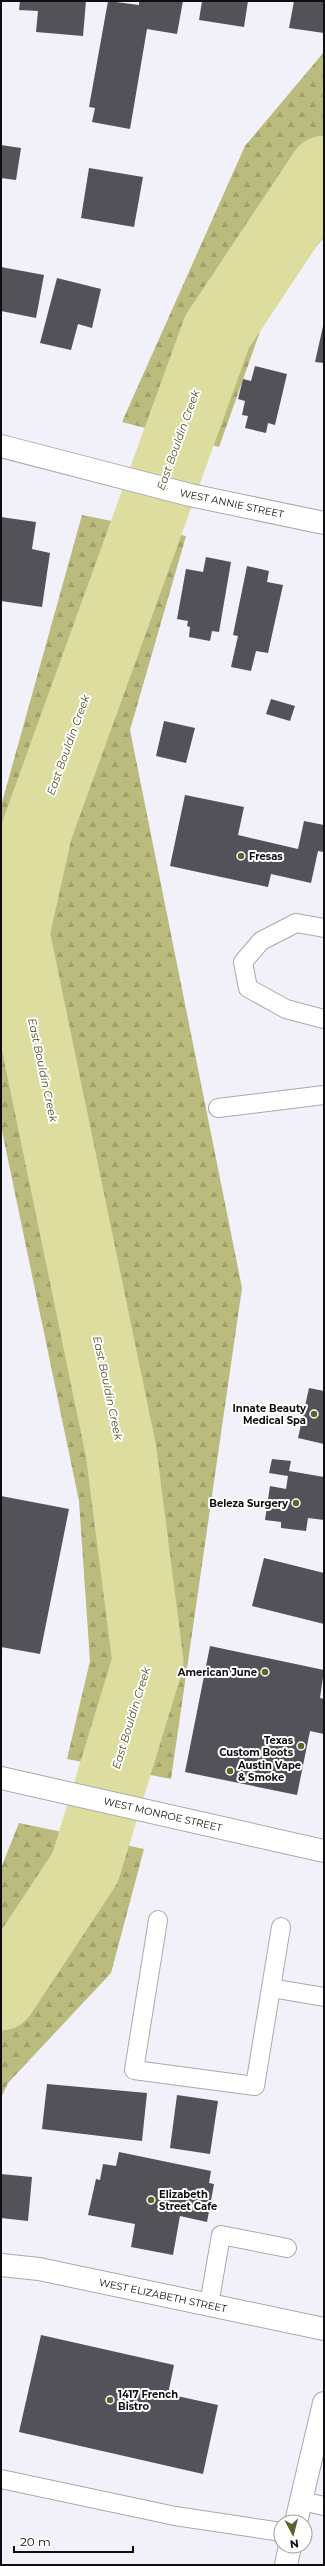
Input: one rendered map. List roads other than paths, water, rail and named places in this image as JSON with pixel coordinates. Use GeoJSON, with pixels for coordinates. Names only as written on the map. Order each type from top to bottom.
{"type":"FeatureCollection","features":[{"type":"Feature","properties":{"kind":"street","name":"WEST ANNIE STREET"},"geometry":{"type":"LineString","coordinates":[[1,446],[190,495],[324,523]]}},
{"type":"Feature","properties":{"kind":"street","name":"WEST MONROE STREET"},"geometry":{"type":"LineString","coordinates":[[1,1778],[324,1851]]}},
{"type":"Feature","properties":{"kind":"street","name":"WEST ELIZABETH STREET"},"geometry":{"type":"LineString","coordinates":[[1,2265],[39,2270],[324,2328]]}},
{"type":"Feature","properties":{"kind":"street"},"geometry":{"type":"LineString","coordinates":[[298,2514],[324,2403]]}},
{"type":"Feature","properties":{"kind":"street"},"geometry":{"type":"LineString","coordinates":[[286,2565],[288,2554]]}},
{"type":"Feature","properties":{"kind":"lane"},"geometry":{"type":"LineString","coordinates":[[324,928],[296,923],[261,941],[243,962],[248,988],[286,1009],[324,1018]]}},
{"type":"Feature","properties":{"kind":"lane"},"geometry":{"type":"LineString","coordinates":[[218,1108],[324,1095]]}},
{"type":"Feature","properties":{"kind":"lane"},"geometry":{"type":"LineString","coordinates":[[158,1920],[134,2070],[255,2086],[281,1927]]}},
{"type":"Feature","properties":{"kind":"lane"},"geometry":{"type":"LineString","coordinates":[[271,1988],[324,1997]]}},
{"type":"Feature","properties":{"kind":"lane"},"geometry":{"type":"LineString","coordinates":[[209,2304],[222,2235],[286,2248]]}},
{"type":"Feature","properties":{"kind":"lane"},"geometry":{"type":"LineString","coordinates":[[1,2479],[175,2516],[273,2531]]}},
{"type":"Feature","properties":{"kind":"lane"},"geometry":{"type":"LineString","coordinates":[[302,2501],[324,2506]]}},
{"type":"Feature","properties":{"kind":"waterway","name":"East Bouldin Creek"},"geometry":{"type":"LineString","coordinates":[[1,1995],[85,1868],[148,1662],[121,1451],[14,933],[37,830],[217,332],[324,171]]}},
{"type":"Feature","properties":{"kind":"place","name":"Fresas"},"geometry":{"type":"Point","coordinates":[241,856]}},
{"type":"Feature","properties":{"kind":"place","name":"Innate Beauty Medical Spa"},"geometry":{"type":"Point","coordinates":[314,1414]}},
{"type":"Feature","properties":{"kind":"place","name":"Beleza Surgery"},"geometry":{"type":"Point","coordinates":[296,1503]}},
{"type":"Feature","properties":{"kind":"place","name":"American June"},"geometry":{"type":"Point","coordinates":[265,1672]}},
{"type":"Feature","properties":{"kind":"place","name":"Texas Custom Boots"},"geometry":{"type":"Point","coordinates":[301,1746]}},
{"type":"Feature","properties":{"kind":"place","name":"Austin Vape & Smoke"},"geometry":{"type":"Point","coordinates":[230,1771]}},
{"type":"Feature","properties":{"kind":"place","name":"Elizabeth Street Cafe"},"geometry":{"type":"Point","coordinates":[151,2200]}},
{"type":"Feature","properties":{"kind":"place","name":"1417 French Bistro"},"geometry":{"type":"Point","coordinates":[110,2400]}}]}
